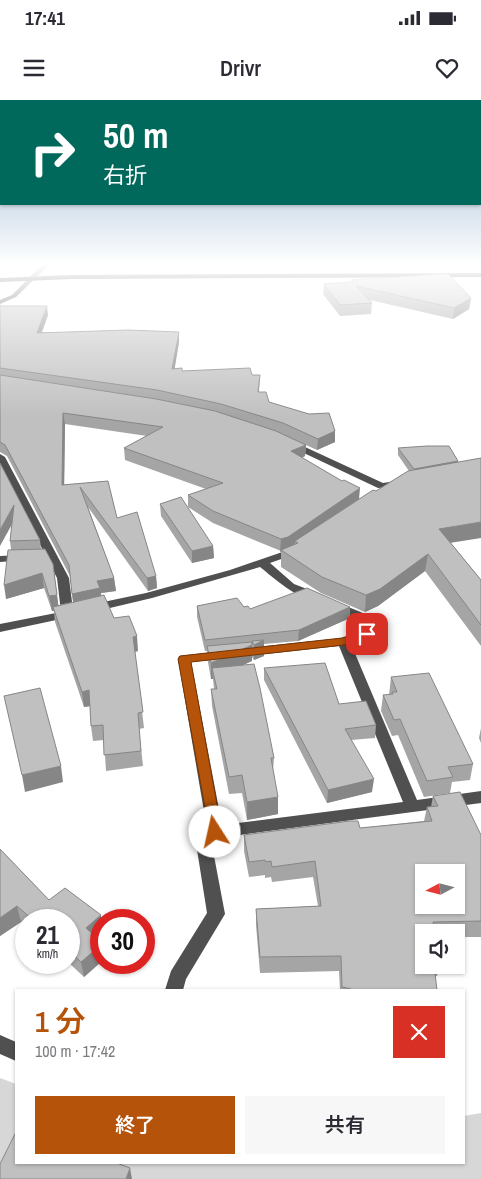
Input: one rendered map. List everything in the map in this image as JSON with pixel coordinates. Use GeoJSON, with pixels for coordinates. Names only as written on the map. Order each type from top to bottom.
{"type":"FeatureCollection","features":[{"type":"Feature","properties":{"kind":"street"},"geometry":{"type":"LineString","coordinates":[[279,438],[382,486],[413,482]]}},
{"type":"Feature","properties":{"kind":"street"},"geometry":{"type":"LineString","coordinates":[[0,457],[63,578],[67,614]]}},
{"type":"Feature","properties":{"kind":"street"},"geometry":{"type":"LineString","coordinates":[[374,497],[382,486]]}},
{"type":"Feature","properties":{"kind":"street"},"geometry":{"type":"LineString","coordinates":[[0,628],[148,596],[292,554],[308,543]]}},
{"type":"Feature","properties":{"kind":"street"},"geometry":{"type":"LineString","coordinates":[[0,559],[53,557]]}},
{"type":"Feature","properties":{"kind":"street"},"geometry":{"type":"LineString","coordinates":[[215,832],[184,659],[344,642],[367,634],[366,619],[290,586],[263,563]]}},
{"type":"Feature","properties":{"kind":"street"},"geometry":{"type":"LineString","coordinates":[[344,642],[412,806]]}},
{"type":"Feature","properties":{"kind":"street"},"geometry":{"type":"LineString","coordinates":[[174,989],[177,977],[216,914],[203,837],[215,832],[481,797]]}},
{"type":"Feature","properties":{"kind":"street"},"geometry":{"type":"LineString","coordinates":[[0,1044],[15,1052]]}},
{"type":"Feature","properties":{"kind":"shaded area"},"geometry":{"type":"Polygon","coordinates":[[[0,1078],[15,1084],[15,1164],[465,1164],[465,1116],[481,1113],[481,1179],[0,1179],[0,1078]]]}},
{"type":"Feature","properties":{"kind":"building"},"geometry":{"type":"Polygon","coordinates":[[[0,315],[44,315],[37,333],[128,330],[179,332],[172,369],[182,368],[182,371],[250,368],[252,375],[260,375],[258,392],[266,392],[269,402],[309,414],[329,413],[335,431],[318,439],[283,423],[221,404],[157,390],[0,368],[0,315]]]}},
{"type":"Feature","properties":{"kind":"building"},"geometry":{"type":"Polygon","coordinates":[[[0,375],[156,399],[215,411],[276,431],[306,445],[291,451],[342,481],[344,480],[360,488],[288,537],[281,539],[213,511],[188,495],[223,483],[124,448],[163,427],[63,413],[62,485],[108,481],[117,518],[137,512],[156,576],[147,578],[80,487],[114,578],[97,581],[100,588],[72,594],[69,565],[5,445],[0,442],[0,375]]]}},
{"type":"Feature","properties":{"kind":"building"},"geometry":{"type":"Polygon","coordinates":[[[449,446],[458,461],[414,469],[398,448],[449,446]]]}},
{"type":"Feature","properties":{"kind":"building"},"geometry":{"type":"Polygon","coordinates":[[[481,458],[481,522],[439,529],[481,580],[481,625],[428,554],[380,589],[366,595],[322,577],[281,550],[298,543],[295,541],[373,490],[376,491],[408,471],[481,458]]]}},
{"type":"Feature","properties":{"kind":"building"},"geometry":{"type":"Polygon","coordinates":[[[0,463],[40,540],[10,541],[14,505],[0,530],[0,463]]]}},
{"type":"Feature","properties":{"kind":"building"},"geometry":{"type":"Polygon","coordinates":[[[181,497],[213,546],[192,551],[160,504],[181,497]]]}},
{"type":"Feature","properties":{"kind":"building"},"geometry":{"type":"Polygon","coordinates":[[[45,549],[53,564],[57,595],[49,596],[42,573],[4,585],[8,550],[45,549]]]}},
{"type":"Feature","properties":{"kind":"building"},"geometry":{"type":"Polygon","coordinates":[[[307,588],[350,607],[299,630],[205,640],[197,606],[237,598],[244,607],[248,606],[250,609],[307,588]]]}},
{"type":"Feature","properties":{"kind":"building"},"geometry":{"type":"Polygon","coordinates":[[[104,595],[114,618],[129,616],[137,636],[133,637],[143,712],[138,713],[141,751],[104,755],[103,725],[91,726],[89,690],[82,692],[53,607],[104,595]]]}},
{"type":"Feature","properties":{"kind":"building"},"geometry":{"type":"Polygon","coordinates":[[[264,640],[254,645],[252,641],[264,640]]]}},
{"type":"Feature","properties":{"kind":"building"},"geometry":{"type":"Polygon","coordinates":[[[252,642],[252,645],[211,663],[207,646],[252,642]]]}},
{"type":"Feature","properties":{"kind":"building"},"geometry":{"type":"Polygon","coordinates":[[[325,663],[339,704],[366,701],[376,725],[345,729],[374,779],[328,790],[264,668],[325,663]]]}},
{"type":"Feature","properties":{"kind":"building"},"geometry":{"type":"Polygon","coordinates":[[[254,664],[274,758],[271,758],[278,797],[247,802],[242,775],[229,777],[211,689],[217,689],[212,668],[254,664]]]}},
{"type":"Feature","properties":{"kind":"building"},"geometry":{"type":"Polygon","coordinates":[[[429,673],[473,764],[448,767],[453,777],[427,781],[400,719],[394,720],[383,695],[397,692],[391,677],[429,673]]]}},
{"type":"Feature","properties":{"kind":"building"},"geometry":{"type":"Polygon","coordinates":[[[40,688],[61,766],[22,775],[4,696],[40,688]]]}},
{"type":"Feature","properties":{"kind":"building"},"geometry":{"type":"Polygon","coordinates":[[[460,792],[481,835],[481,921],[415,924],[415,974],[435,974],[437,989],[351,989],[342,987],[341,956],[260,957],[256,909],[321,906],[315,861],[272,867],[271,861],[249,862],[244,835],[350,821],[358,821],[360,828],[432,821],[427,807],[438,806],[433,796],[460,792]]]}},
{"type":"Feature","properties":{"kind":"building"},"geometry":{"type":"Polygon","coordinates":[[[0,849],[49,900],[65,888],[93,909],[90,909],[90,925],[86,928],[90,931],[90,954],[80,961],[80,909],[20,909],[17,906],[0,918],[0,849]]]}},
{"type":"Feature","properties":{"kind":"building"},"geometry":{"type":"Polygon","coordinates":[[[15,1134],[15,1164],[119,1164],[130,1168],[126,1179],[0,1179],[0,1164],[15,1134]]]}},
{"type":"Feature","properties":{"kind":"route"},"geometry":{"type":"LineString","coordinates":[[215,832],[184,659],[344,642],[367,634]]}}]}
